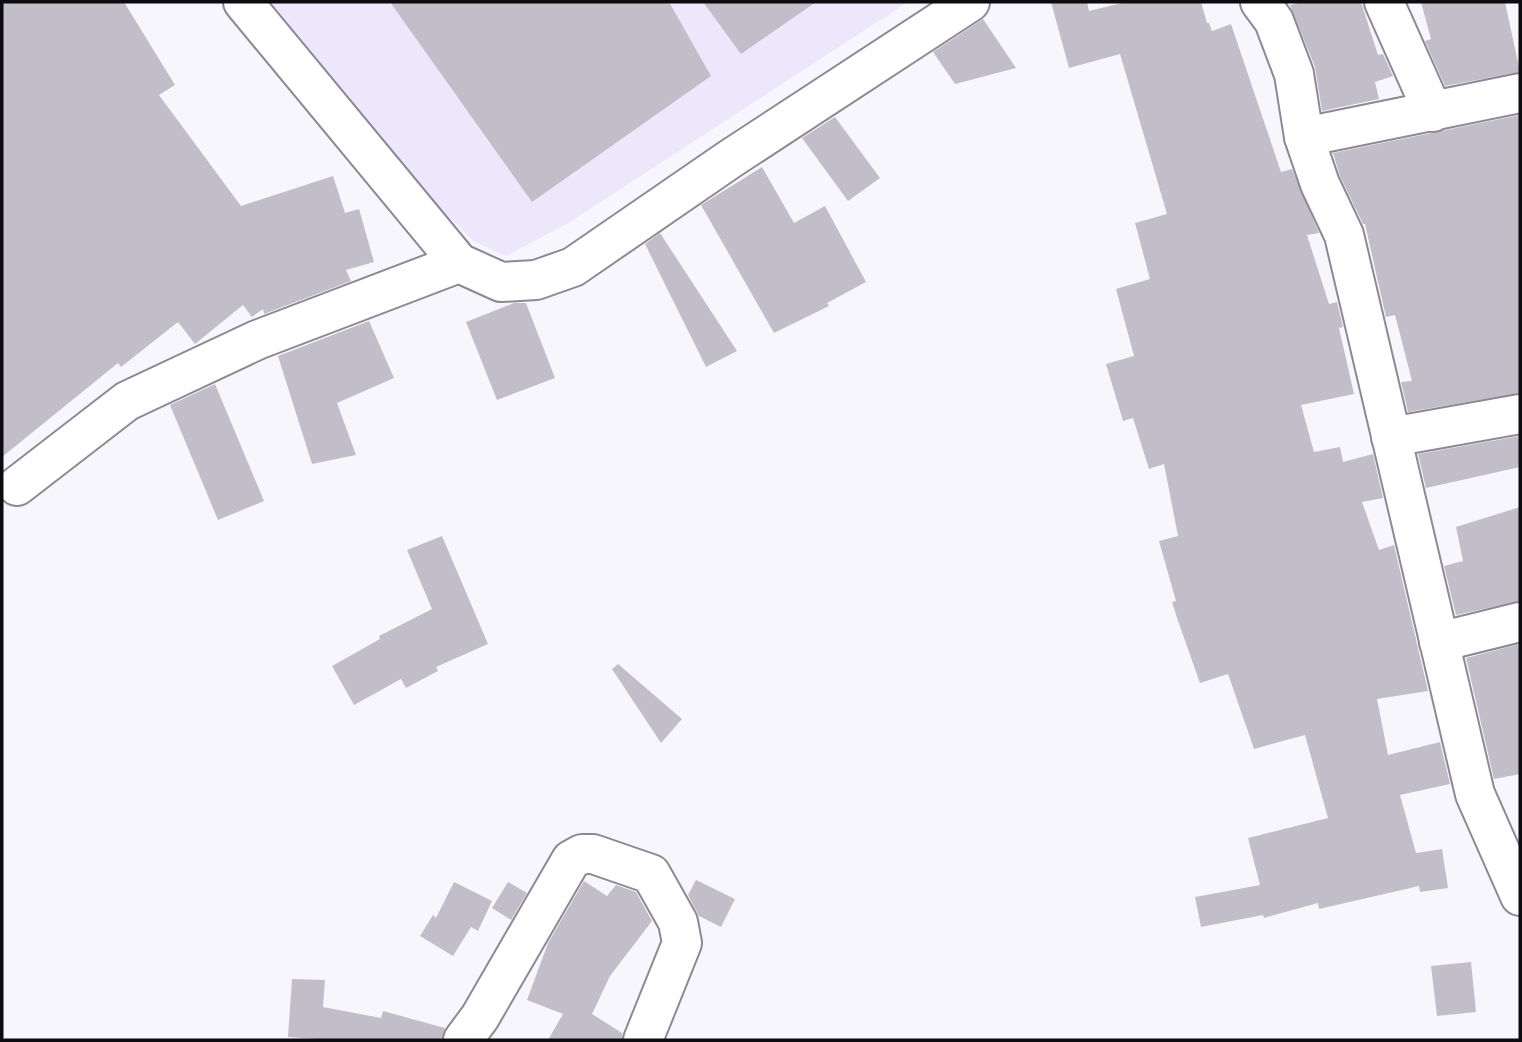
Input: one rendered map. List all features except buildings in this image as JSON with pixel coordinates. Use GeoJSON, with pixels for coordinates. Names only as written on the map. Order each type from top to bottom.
{"type":"FeatureCollection","features":[{"type":"Feature","properties":{"kind":"street"},"geometry":{"type":"LineString","coordinates":[[243,2],[459,263],[501,282],[536,280],[573,267],[730,159],[970,2]]}},
{"type":"Feature","properties":{"kind":"street"},"geometry":{"type":"LineString","coordinates":[[1260,2],[1274,21],[1294,74],[1304,137],[1320,184],[1343,235],[1475,794],[1516,877]]}},
{"type":"Feature","properties":{"kind":"street"},"geometry":{"type":"LineString","coordinates":[[1384,2],[1433,112]]}},
{"type":"Feature","properties":{"kind":"street"},"geometry":{"type":"LineString","coordinates":[[1304,137],[1520,93]]}},
{"type":"Feature","properties":{"kind":"street"},"geometry":{"type":"LineString","coordinates":[[17,486],[127,401],[257,340],[459,263]]}},
{"type":"Feature","properties":{"kind":"street"},"geometry":{"type":"LineString","coordinates":[[1391,437],[1520,414]]}},
{"type":"Feature","properties":{"kind":"street"},"geometry":{"type":"LineString","coordinates":[[1439,642],[1520,622]]}},
{"type":"Feature","properties":{"kind":"street"},"geometry":{"type":"LineString","coordinates":[[463,1040],[480,1017],[571,860],[582,854],[593,854],[650,874],[678,922],[682,943],[643,1040]]}},
{"type":"Feature","properties":{"kind":"shaded area"},"geometry":{"type":"Polygon","coordinates":[[[263,2],[908,2],[570,222],[506,256],[473,241],[418,186],[263,2]]]}}]}
